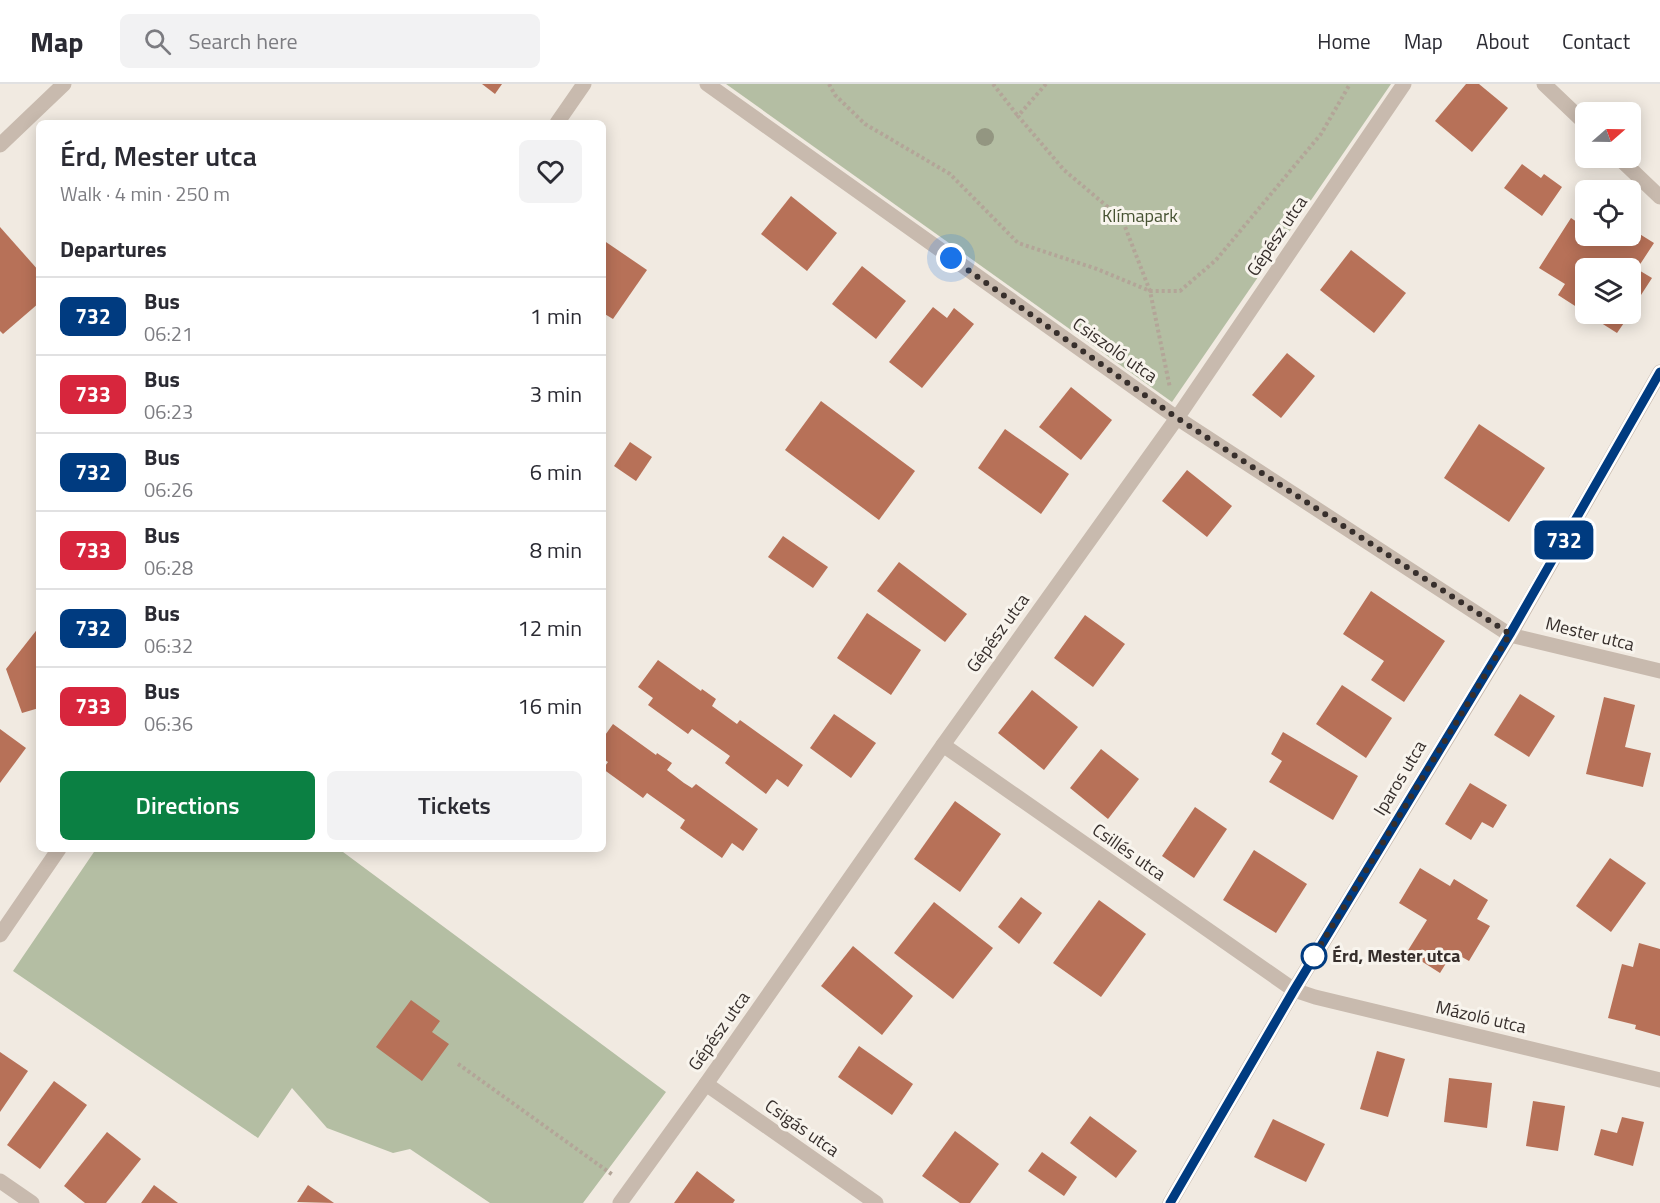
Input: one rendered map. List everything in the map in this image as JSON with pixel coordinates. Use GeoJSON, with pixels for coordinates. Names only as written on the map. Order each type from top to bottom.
{"type":"FeatureCollection","features":[{"type":"Feature","properties":{"kind":"street"},"geometry":{"type":"LineString","coordinates":[[0,145],[64,84]]}},
{"type":"Feature","properties":{"kind":"street"},"geometry":{"type":"LineString","coordinates":[[559,120],[584,84]]}},
{"type":"Feature","properties":{"kind":"street","name":"Csiszoló utca"},"geometry":{"type":"LineString","coordinates":[[707,84],[1177,418],[1510,634]]}},
{"type":"Feature","properties":{"kind":"street","name":"Gépész utca"},"geometry":{"type":"LineString","coordinates":[[620,1203],[706,1084],[942,745],[1177,418],[1404,84]]}},
{"type":"Feature","properties":{"kind":"street"},"geometry":{"type":"LineString","coordinates":[[1544,84],[1575,114]]}},
{"type":"Feature","properties":{"kind":"street"},"geometry":{"type":"LineString","coordinates":[[1630,168],[1660,197]]}},
{"type":"Feature","properties":{"kind":"street","name":"Iparos utca"},"geometry":{"type":"LineString","coordinates":[[1170,1203],[1294,990],[1510,634],[1660,372]]}},
{"type":"Feature","properties":{"kind":"street","name":"Mester utca"},"geometry":{"type":"LineString","coordinates":[[1510,634],[1660,671]]}},
{"type":"Feature","properties":{"kind":"street","name":"Csillés utca"},"geometry":{"type":"LineString","coordinates":[[942,745],[1294,990]]}},
{"type":"Feature","properties":{"kind":"street"},"geometry":{"type":"LineString","coordinates":[[0,935],[57,852]]}},
{"type":"Feature","properties":{"kind":"street","name":"Mázoló utca"},"geometry":{"type":"LineString","coordinates":[[1294,990],[1322,999],[1660,1080]]}},
{"type":"Feature","properties":{"kind":"street","name":"Csigás utca"},"geometry":{"type":"LineString","coordinates":[[706,1084],[876,1203]]}},
{"type":"Feature","properties":{"kind":"street"},"geometry":{"type":"LineString","coordinates":[[0,1181],[32,1203]]}},
{"type":"Feature","properties":{"kind":"path"},"geometry":{"type":"LineString","coordinates":[[829,84],[834,95],[865,124],[950,174],[1018,243],[1097,269],[1150,291],[1180,291],[1216,260],[1321,134],[1350,84]]}},
{"type":"Feature","properties":{"kind":"path"},"geometry":{"type":"LineString","coordinates":[[993,84],[1064,170],[1122,219],[1150,291],[1177,418]]}},
{"type":"Feature","properties":{"kind":"path"},"geometry":{"type":"LineString","coordinates":[[1018,116],[1046,84]]}},
{"type":"Feature","properties":{"kind":"path"},"geometry":{"type":"LineString","coordinates":[[458,1064],[631,1188]]}},
{"type":"Feature","properties":{"kind":"green space","name":"Klímapark"},"geometry":{"type":"Polygon","coordinates":[[[726,84],[1391,84],[1172,402],[726,84]]]}},
{"type":"Feature","properties":{"kind":"green space"},"geometry":{"type":"Polygon","coordinates":[[[94,852],[343,852],[666,1092],[583,1203],[490,1203],[410,1149],[393,1153],[327,1128],[292,1088],[258,1138],[13,971],[94,852]]]}},
{"type":"Feature","properties":{"kind":"building"},"geometry":{"type":"Polygon","coordinates":[[[482,84],[502,84],[495,94],[482,84]]]}},
{"type":"Feature","properties":{"kind":"building"},"geometry":{"type":"Polygon","coordinates":[[[1466,84],[1479,84],[1508,108],[1472,152],[1435,121],[1466,84]]]}},
{"type":"Feature","properties":{"kind":"building"},"geometry":{"type":"Polygon","coordinates":[[[1522,164],[1541,178],[1544,174],[1562,187],[1542,216],[1504,188],[1522,164]]]}},
{"type":"Feature","properties":{"kind":"building"},"geometry":{"type":"Polygon","coordinates":[[[791,196],[837,233],[807,271],[761,234],[791,196]]]}},
{"type":"Feature","properties":{"kind":"building"},"geometry":{"type":"Polygon","coordinates":[[[1571,218],[1575,221],[1575,246],[1641,246],[1641,235],[1654,243],[1641,263],[1641,258],[1575,258],[1575,306],[1558,295],[1565,284],[1539,268],[1571,218]]]}},
{"type":"Feature","properties":{"kind":"building"},"geometry":{"type":"Polygon","coordinates":[[[0,227],[36,268],[36,306],[3,334],[0,331],[0,227]]]}},
{"type":"Feature","properties":{"kind":"building"},"geometry":{"type":"Polygon","coordinates":[[[606,242],[647,270],[613,319],[606,315],[606,242]]]}},
{"type":"Feature","properties":{"kind":"building"},"geometry":{"type":"Polygon","coordinates":[[[1351,250],[1406,293],[1374,333],[1320,290],[1351,250]]]}},
{"type":"Feature","properties":{"kind":"building"},"geometry":{"type":"Polygon","coordinates":[[[862,266],[906,301],[876,339],[832,304],[862,266]]]}},
{"type":"Feature","properties":{"kind":"building"},"geometry":{"type":"Polygon","coordinates":[[[1641,271],[1652,278],[1641,295],[1641,271]]]}},
{"type":"Feature","properties":{"kind":"building"},"geometry":{"type":"Polygon","coordinates":[[[933,307],[947,318],[954,308],[974,324],[922,388],[889,362],[933,307]]]}},
{"type":"Feature","properties":{"kind":"building"},"geometry":{"type":"Polygon","coordinates":[[[1603,324],[1623,324],[1617,333],[1603,324]]]}},
{"type":"Feature","properties":{"kind":"building"},"geometry":{"type":"Polygon","coordinates":[[[1287,353],[1315,376],[1281,418],[1252,395],[1287,353]]]}},
{"type":"Feature","properties":{"kind":"building"},"geometry":{"type":"Polygon","coordinates":[[[1071,387],[1112,420],[1081,460],[1039,427],[1071,387]]]}},
{"type":"Feature","properties":{"kind":"building"},"geometry":{"type":"Polygon","coordinates":[[[821,401],[915,471],[879,520],[785,450],[821,401]]]}},
{"type":"Feature","properties":{"kind":"building"},"geometry":{"type":"Polygon","coordinates":[[[1479,424],[1545,468],[1509,522],[1444,478],[1479,424]]]}},
{"type":"Feature","properties":{"kind":"building"},"geometry":{"type":"Polygon","coordinates":[[[1005,429],[1069,474],[1041,514],[978,468],[1005,429]]]}},
{"type":"Feature","properties":{"kind":"building"},"geometry":{"type":"Polygon","coordinates":[[[630,442],[652,457],[636,481],[614,466],[630,442]]]}},
{"type":"Feature","properties":{"kind":"building"},"geometry":{"type":"Polygon","coordinates":[[[1187,470],[1232,506],[1207,537],[1162,501],[1187,470]]]}},
{"type":"Feature","properties":{"kind":"building"},"geometry":{"type":"Polygon","coordinates":[[[783,536],[828,567],[813,588],[768,557],[783,536]]]}},
{"type":"Feature","properties":{"kind":"building"},"geometry":{"type":"Polygon","coordinates":[[[899,562],[967,614],[945,642],[877,591],[899,562]]]}},
{"type":"Feature","properties":{"kind":"building"},"geometry":{"type":"Polygon","coordinates":[[[1371,591],[1445,641],[1404,702],[1371,680],[1384,661],[1343,634],[1371,591]]]}},
{"type":"Feature","properties":{"kind":"building"},"geometry":{"type":"Polygon","coordinates":[[[867,613],[921,650],[891,695],[837,658],[867,613]]]}},
{"type":"Feature","properties":{"kind":"building"},"geometry":{"type":"Polygon","coordinates":[[[1085,615],[1125,644],[1093,687],[1054,658],[1085,615]]]}},
{"type":"Feature","properties":{"kind":"building"},"geometry":{"type":"Polygon","coordinates":[[[36,631],[36,709],[22,713],[6,669],[36,631]]]}},
{"type":"Feature","properties":{"kind":"building"},"geometry":{"type":"Polygon","coordinates":[[[658,660],[716,699],[712,706],[737,724],[740,720],[803,765],[788,787],[777,779],[766,794],[725,763],[730,756],[692,729],[688,734],[648,705],[653,698],[638,687],[658,660]]]}},
{"type":"Feature","properties":{"kind":"building"},"geometry":{"type":"Polygon","coordinates":[[[1342,685],[1392,718],[1366,758],[1316,724],[1342,685]]]}},
{"type":"Feature","properties":{"kind":"building"},"geometry":{"type":"Polygon","coordinates":[[[1032,690],[1078,727],[1044,770],[998,733],[1032,690]]]}},
{"type":"Feature","properties":{"kind":"building"},"geometry":{"type":"Polygon","coordinates":[[[1520,694],[1555,716],[1529,757],[1494,735],[1520,694]]]}},
{"type":"Feature","properties":{"kind":"building"},"geometry":{"type":"Polygon","coordinates":[[[1604,697],[1635,705],[1625,747],[1651,753],[1643,787],[1586,774],[1604,697]]]}},
{"type":"Feature","properties":{"kind":"building"},"geometry":{"type":"Polygon","coordinates":[[[834,714],[876,743],[851,778],[810,748],[834,714]]]}},
{"type":"Feature","properties":{"kind":"building"},"geometry":{"type":"Polygon","coordinates":[[[613,724],[656,755],[657,753],[672,763],[667,770],[684,783],[692,788],[696,784],[758,829],[743,851],[732,843],[722,858],[680,828],[685,820],[647,793],[643,798],[606,771],[608,762],[606,761],[606,734],[613,724]]]}},
{"type":"Feature","properties":{"kind":"building"},"geometry":{"type":"Polygon","coordinates":[[[0,729],[26,748],[0,783],[0,729]]]}},
{"type":"Feature","properties":{"kind":"building"},"geometry":{"type":"Polygon","coordinates":[[[1283,732],[1358,776],[1333,820],[1269,782],[1282,761],[1271,754],[1283,732]]]}},
{"type":"Feature","properties":{"kind":"building"},"geometry":{"type":"Polygon","coordinates":[[[1101,749],[1139,779],[1108,819],[1070,788],[1101,749]]]}},
{"type":"Feature","properties":{"kind":"building"},"geometry":{"type":"Polygon","coordinates":[[[1470,783],[1507,805],[1493,828],[1482,822],[1471,840],[1445,824],[1470,783]]]}},
{"type":"Feature","properties":{"kind":"building"},"geometry":{"type":"Polygon","coordinates":[[[955,801],[1001,834],[960,892],[914,859],[955,801]]]}},
{"type":"Feature","properties":{"kind":"building"},"geometry":{"type":"Polygon","coordinates":[[[1195,807],[1227,829],[1194,878],[1162,856],[1195,807]]]}},
{"type":"Feature","properties":{"kind":"building"},"geometry":{"type":"Polygon","coordinates":[[[1254,850],[1307,884],[1276,933],[1223,900],[1254,850]]]}},
{"type":"Feature","properties":{"kind":"building"},"geometry":{"type":"Polygon","coordinates":[[[1610,858],[1646,883],[1611,932],[1576,906],[1610,858]]]}},
{"type":"Feature","properties":{"kind":"building"},"geometry":{"type":"Polygon","coordinates":[[[1420,868],[1450,886],[1454,879],[1488,900],[1477,919],[1490,926],[1469,961],[1453,952],[1440,973],[1407,952],[1427,920],[1399,903],[1420,868]]]}},
{"type":"Feature","properties":{"kind":"building"},"geometry":{"type":"Polygon","coordinates":[[[1021,897],[1042,913],[1019,944],[998,927],[1021,897]]]}},
{"type":"Feature","properties":{"kind":"building"},"geometry":{"type":"Polygon","coordinates":[[[1099,900],[1146,934],[1101,997],[1053,963],[1099,900]]]}},
{"type":"Feature","properties":{"kind":"building"},"geometry":{"type":"Polygon","coordinates":[[[934,902],[993,948],[953,999],[894,953],[934,902]]]}},
{"type":"Feature","properties":{"kind":"building"},"geometry":{"type":"Polygon","coordinates":[[[1639,943],[1660,949],[1660,1036],[1635,1029],[1636,1025],[1608,1018],[1622,964],[1633,967],[1639,943]]]}},
{"type":"Feature","properties":{"kind":"building"},"geometry":{"type":"Polygon","coordinates":[[[853,946],[913,996],[882,1035],[821,986],[853,946]]]}},
{"type":"Feature","properties":{"kind":"building"},"geometry":{"type":"Polygon","coordinates":[[[411,1000],[440,1021],[432,1032],[449,1044],[422,1081],[376,1047],[411,1000]]]}},
{"type":"Feature","properties":{"kind":"building"},"geometry":{"type":"Polygon","coordinates":[[[859,1046],[913,1084],[892,1115],[838,1077],[859,1046]]]}},
{"type":"Feature","properties":{"kind":"building"},"geometry":{"type":"Polygon","coordinates":[[[1377,1051],[1405,1059],[1388,1117],[1360,1109],[1377,1051]]]}},
{"type":"Feature","properties":{"kind":"building"},"geometry":{"type":"Polygon","coordinates":[[[0,1052],[28,1071],[0,1112],[0,1052]]]}},
{"type":"Feature","properties":{"kind":"building"},"geometry":{"type":"Polygon","coordinates":[[[1449,1078],[1492,1083],[1487,1128],[1444,1122],[1449,1078]]]}},
{"type":"Feature","properties":{"kind":"building"},"geometry":{"type":"Polygon","coordinates":[[[54,1081],[87,1105],[40,1169],[7,1145],[54,1081]]]}},
{"type":"Feature","properties":{"kind":"building"},"geometry":{"type":"Polygon","coordinates":[[[1533,1101],[1565,1106],[1558,1151],[1526,1146],[1533,1101]]]}},
{"type":"Feature","properties":{"kind":"building"},"geometry":{"type":"Polygon","coordinates":[[[1090,1116],[1137,1151],[1116,1178],[1070,1143],[1090,1116]]]}},
{"type":"Feature","properties":{"kind":"building"},"geometry":{"type":"Polygon","coordinates":[[[1622,1117],[1644,1122],[1633,1166],[1594,1155],[1601,1129],[1617,1133],[1622,1117]]]}},
{"type":"Feature","properties":{"kind":"building"},"geometry":{"type":"Polygon","coordinates":[[[1273,1119],[1325,1144],[1306,1182],[1254,1157],[1273,1119]]]}},
{"type":"Feature","properties":{"kind":"building"},"geometry":{"type":"Polygon","coordinates":[[[955,1131],[999,1164],[970,1203],[960,1203],[922,1176],[955,1131]]]}},
{"type":"Feature","properties":{"kind":"building"},"geometry":{"type":"Polygon","coordinates":[[[107,1132],[141,1159],[106,1203],[85,1203],[64,1186],[107,1132]]]}},
{"type":"Feature","properties":{"kind":"building"},"geometry":{"type":"Polygon","coordinates":[[[1042,1152],[1077,1177],[1064,1196],[1028,1171],[1042,1152]]]}},
{"type":"Feature","properties":{"kind":"building"},"geometry":{"type":"Polygon","coordinates":[[[697,1171],[735,1200],[733,1203],[674,1203],[697,1171]]]}},
{"type":"Feature","properties":{"kind":"building"},"geometry":{"type":"Polygon","coordinates":[[[154,1185],[178,1203],[141,1203],[154,1185]]]}},
{"type":"Feature","properties":{"kind":"building"},"geometry":{"type":"Polygon","coordinates":[[[308,1185],[334,1203],[297,1202],[308,1185]]]}},
{"type":"Feature","properties":{"kind":"bus line","name":"732"},"geometry":{"type":"LineString","coordinates":[[1170,1203],[1294,990],[1510,634],[1660,372]]}},
{"type":"Feature","properties":{"kind":"place","name":"Érd, Mester utca"},"geometry":{"type":"Point","coordinates":[1314,956]}},
{"type":"Feature","properties":{"kind":"route"},"geometry":{"type":"LineString","coordinates":[[951,258],[1177,418],[1510,634],[1314,956]]}}]}
